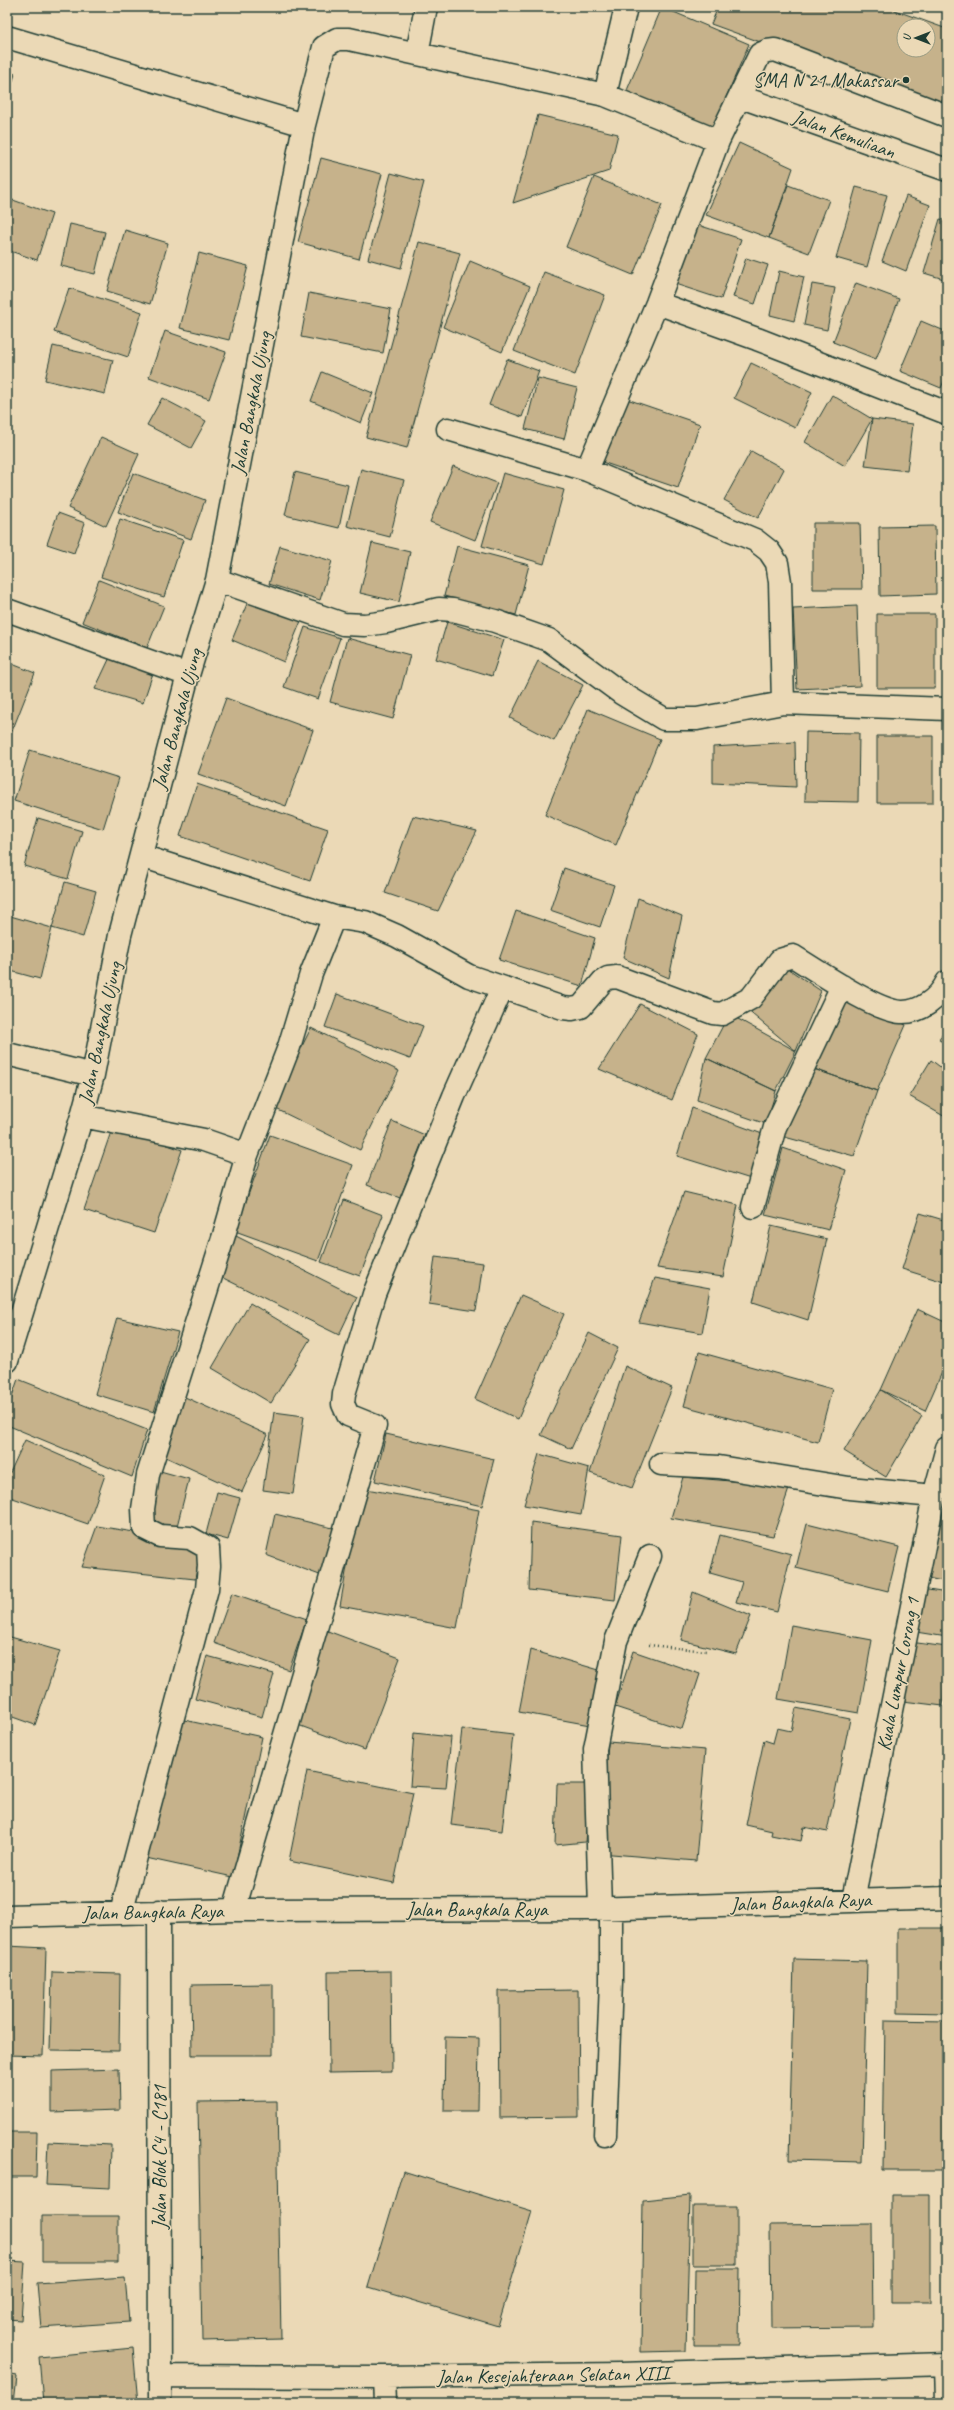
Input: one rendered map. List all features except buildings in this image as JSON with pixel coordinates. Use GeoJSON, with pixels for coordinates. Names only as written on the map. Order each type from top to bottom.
{"type":"FeatureCollection","features":[{"type":"Feature","properties":{"kind":"street"},"geometry":{"type":"LineString","coordinates":[[417,54],[426,7]]}},
{"type":"Feature","properties":{"kind":"street"},"geometry":{"type":"LineString","coordinates":[[605,95],[626,7]]}},
{"type":"Feature","properties":{"kind":"street"},"geometry":{"type":"LineString","coordinates":[[7,37],[304,125]]}},
{"type":"Feature","properties":{"kind":"street","name":"Jalan Bangkala Ujung"},"geometry":{"type":"LineString","coordinates":[[7,1361],[82,1116],[93,1075],[120,935],[188,675],[217,580],[304,125],[317,69],[324,47],[337,39],[349,39],[605,95],[718,141]]}},
{"type":"Feature","properties":{"kind":"street"},"geometry":{"type":"LineString","coordinates":[[587,470],[657,302],[718,141],[741,97],[760,54],[767,50],[775,50],[947,116]]}},
{"type":"Feature","properties":{"kind":"street","name":"Jalan Kemuliaan"},"geometry":{"type":"LineString","coordinates":[[741,97],[947,170]]}},
{"type":"Feature","properties":{"kind":"street"},"geometry":{"type":"LineString","coordinates":[[657,302],[947,412]]}},
{"type":"Feature","properties":{"kind":"street"},"geometry":{"type":"LineString","coordinates":[[448,429],[587,470],[755,540],[768,551],[777,563],[780,582],[783,703]]}},
{"type":"Feature","properties":{"kind":"street"},"geometry":{"type":"LineString","coordinates":[[217,580],[344,624],[365,625],[386,622],[439,609],[460,611],[495,621],[549,640],[621,693],[664,719],[696,719],[783,703],[947,710]]}},
{"type":"Feature","properties":{"kind":"street"},"geometry":{"type":"LineString","coordinates":[[7,610],[188,675]]}},
{"type":"Feature","properties":{"kind":"street"},"geometry":{"type":"LineString","coordinates":[[141,856],[334,917],[365,922],[391,933],[469,976],[545,1003],[572,1009],[581,1007],[602,982],[608,978],[617,977],[713,1013],[722,1014],[751,998],[780,960],[793,956],[842,986],[890,1010],[902,1012],[914,1010],[930,1002],[943,991],[947,982]]}},
{"type":"Feature","properties":{"kind":"street"},"geometry":{"type":"LineString","coordinates":[[121,1913],[207,1589],[209,1566],[208,1548],[190,1538],[160,1536],[144,1528],[143,1509],[148,1475],[224,1235],[247,1155],[289,1047],[311,974],[334,917]]}},
{"type":"Feature","properties":{"kind":"street"},"geometry":{"type":"LineString","coordinates":[[753,1207],[775,1128],[842,986]]}},
{"type":"Feature","properties":{"kind":"street"},"geometry":{"type":"LineString","coordinates":[[234,1910],[375,1426],[348,1415],[343,1404],[344,1394],[374,1294],[454,1096],[502,988]]}},
{"type":"Feature","properties":{"kind":"street"},"geometry":{"type":"LineString","coordinates":[[7,1054],[93,1075]]}},
{"type":"Feature","properties":{"kind":"street"},"geometry":{"type":"LineString","coordinates":[[82,1116],[204,1140],[247,1155]]}},
{"type":"Feature","properties":{"kind":"street","name":"Kuala Lumpur Lorong 1"},"geometry":{"type":"LineString","coordinates":[[853,1900],[934,1496],[947,1448]]}},
{"type":"Feature","properties":{"kind":"street"},"geometry":{"type":"LineString","coordinates":[[661,1464],[719,1467],[849,1488],[934,1496]]}},
{"type":"Feature","properties":{"kind":"street"},"geometry":{"type":"LineString","coordinates":[[605,2135],[611,1982],[595,1749],[616,1641],[650,1556]]}},
{"type":"Feature","properties":{"kind":"street","name":"Jalan Bangkala Raya"},"geometry":{"type":"LineString","coordinates":[[7,1916],[159,1911],[606,1908],[947,1898]]}},
{"type":"Feature","properties":{"kind":"street","name":"Jalan Blok C4 - C181"},"geometry":{"type":"LineString","coordinates":[[159,1911],[160,2403]]}},
{"type":"Feature","properties":{"kind":"street"},"geometry":{"type":"LineString","coordinates":[[946,2364],[946,2403]]}},
{"type":"Feature","properties":{"kind":"street","name":"Jalan Kesejahteraan Selatan XIII"},"geometry":{"type":"LineString","coordinates":[[160,2376],[384,2377],[620,2374],[946,2364]]}},
{"type":"Feature","properties":{"kind":"street"},"geometry":{"type":"LineString","coordinates":[[384,2377],[385,2403]]}},
{"type":"Feature","properties":{"kind":"path"},"geometry":{"type":"LineString","coordinates":[[616,1641],[706,1651]]}},
{"type":"Feature","properties":{"kind":"place","name":"SMA N 21 Makassar"},"geometry":{"type":"Point","coordinates":[906,80]}}]}
